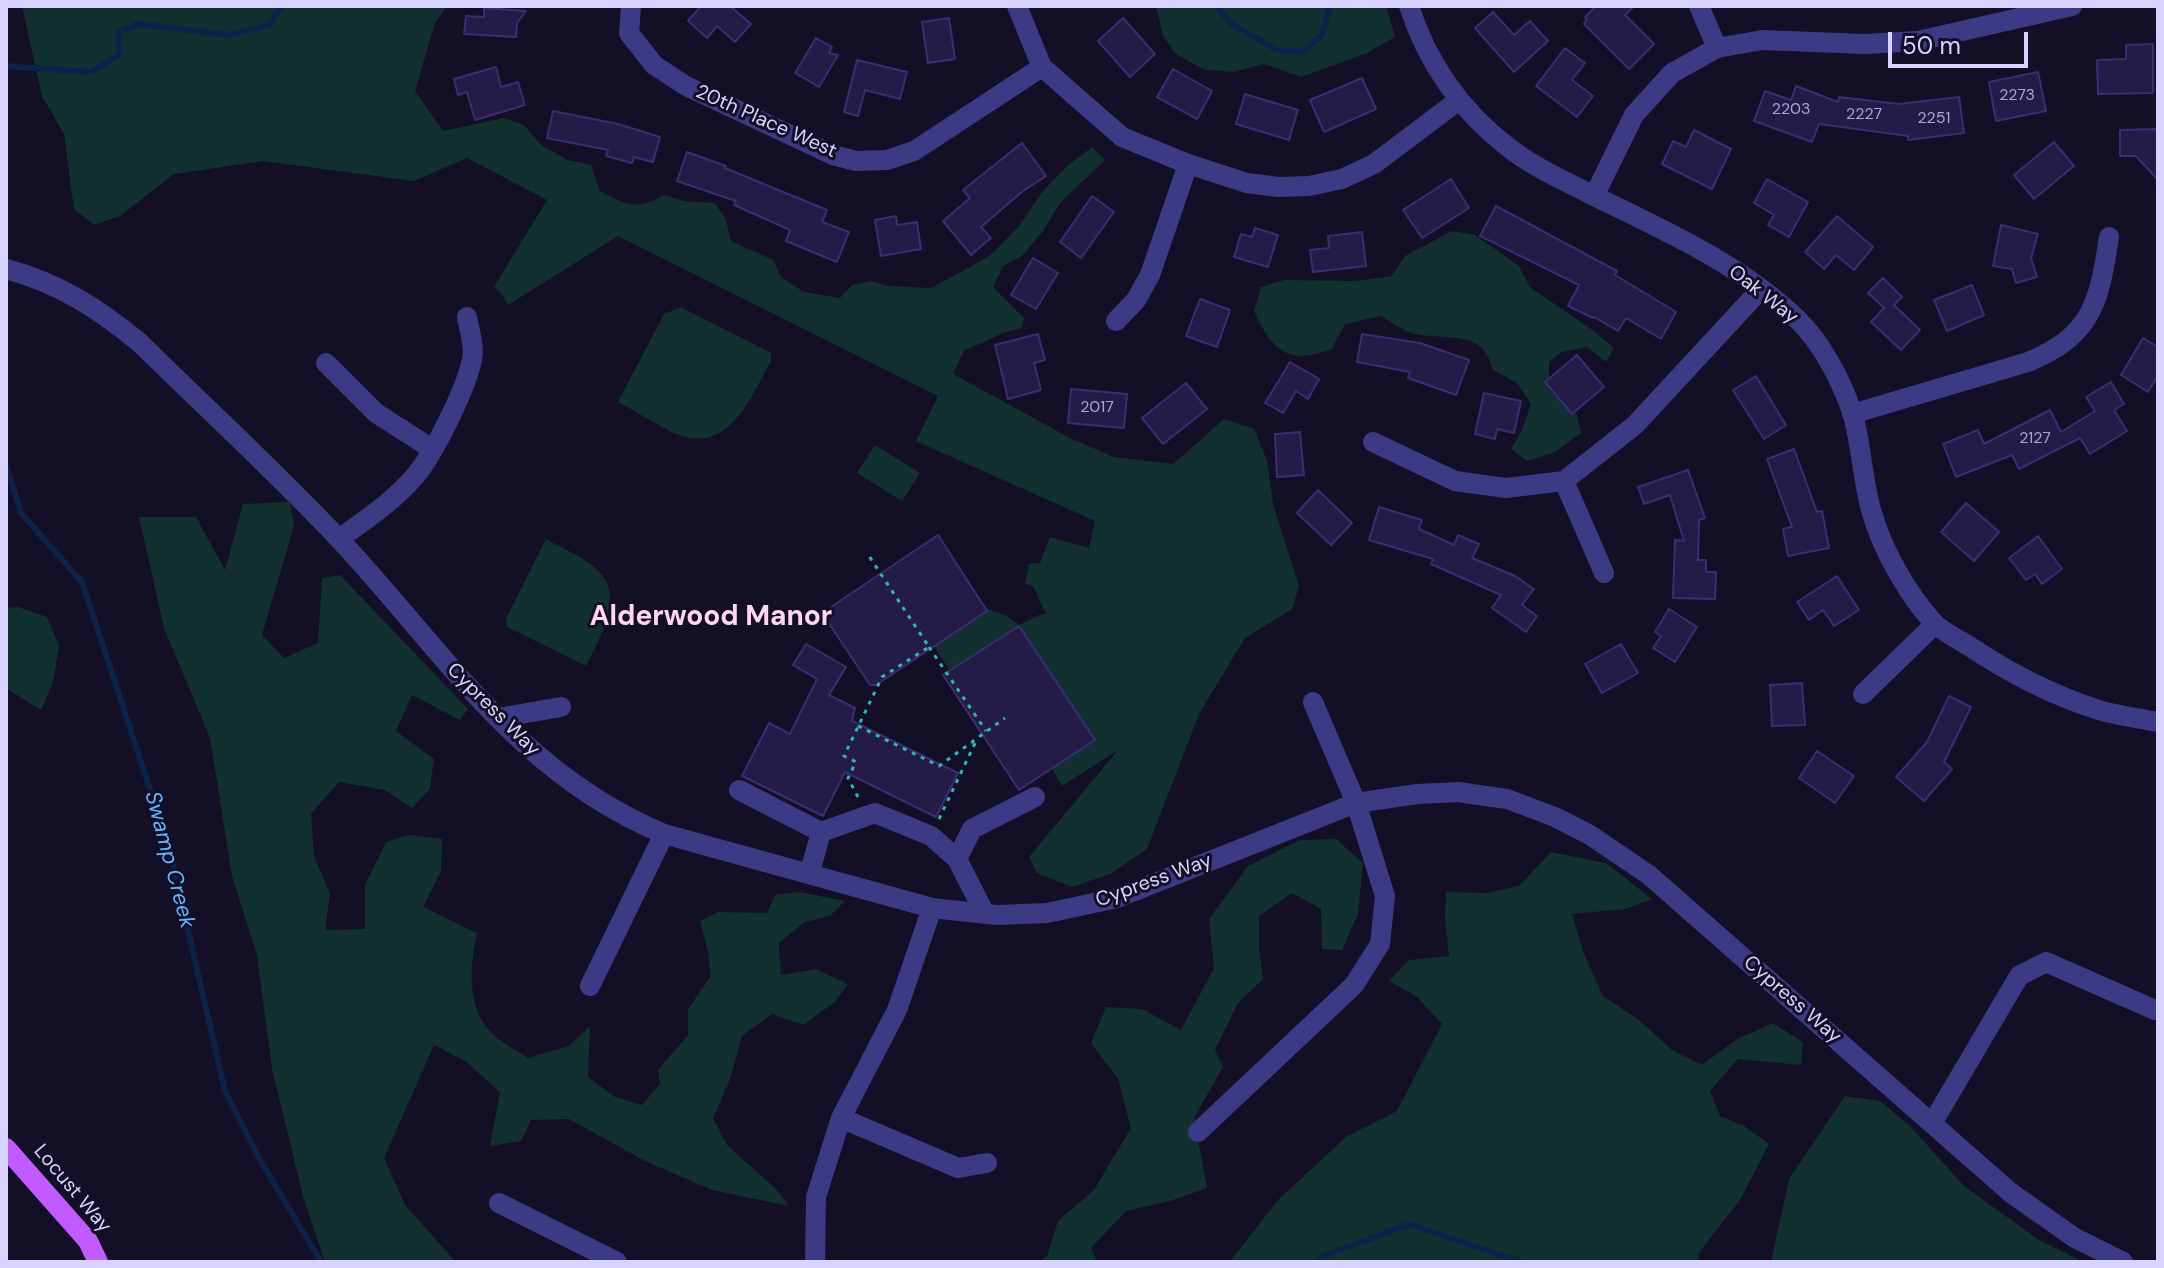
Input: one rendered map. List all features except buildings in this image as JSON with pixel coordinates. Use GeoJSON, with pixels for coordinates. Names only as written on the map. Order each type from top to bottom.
{"type":"FeatureCollection","features":[{"type":"Feature","properties":{"kind":"main road","name":"Locust Way"},"geometry":{"type":"LineString","coordinates":[[6,1148],[88,1241],[98,1262]]}},
{"type":"Feature","properties":{"kind":"street","name":"20th Place West"},"geometry":{"type":"LineString","coordinates":[[631,6],[629,33],[654,65],[686,86],[833,155],[856,161],[887,160],[914,151],[1042,67]]}},
{"type":"Feature","properties":{"kind":"street"},"geometry":{"type":"LineString","coordinates":[[1017,6],[1042,67],[1122,137],[1188,164],[1247,183],[1278,187],[1309,186],[1342,179],[1374,164],[1459,100]]}},
{"type":"Feature","properties":{"kind":"street","name":"Oak Way"},"geometry":{"type":"LineString","coordinates":[[1409,6],[1431,58],[1459,100],[1508,148],[1541,170],[1687,241],[1761,289],[1799,320],[1839,380],[1852,414],[1872,513],[1886,551],[1935,624],[2022,676],[2100,710],[2158,722]]}},
{"type":"Feature","properties":{"kind":"street"},"geometry":{"type":"LineString","coordinates":[[1699,6],[1717,48]]}},
{"type":"Feature","properties":{"kind":"street"},"geometry":{"type":"LineString","coordinates":[[1594,196],[1634,115],[1672,73],[1717,48],[1762,40],[1865,44],[1918,41],[2072,6]]}},
{"type":"Feature","properties":{"kind":"street"},"geometry":{"type":"LineString","coordinates":[[1116,321],[1136,300],[1150,275],[1188,164]]}},
{"type":"Feature","properties":{"kind":"street"},"geometry":{"type":"LineString","coordinates":[[1852,414],[2028,362],[2048,354],[2070,339],[2090,315],[2101,287],[2109,237]]}},
{"type":"Feature","properties":{"kind":"street","name":"Cypress Way"},"geometry":{"type":"LineString","coordinates":[[6,269],[37,277],[68,291],[107,316],[140,343],[339,539],[471,692],[519,742],[589,795],[626,818],[664,834],[932,908],[985,914],[1047,913],[1117,898],[1356,803],[1417,794],[1458,792],[1507,799],[1555,817],[1590,835],[1649,875],[2011,1193],[2075,1238],[2123,1262]]}},
{"type":"Feature","properties":{"kind":"street"},"geometry":{"type":"LineString","coordinates":[[1373,442],[1455,481],[1506,488],[1564,481],[1635,425],[1761,289]]}},
{"type":"Feature","properties":{"kind":"street"},"geometry":{"type":"LineString","coordinates":[[339,539],[383,506],[416,475],[432,449],[455,405],[473,358],[467,317]]}},
{"type":"Feature","properties":{"kind":"street"},"geometry":{"type":"LineString","coordinates":[[326,363],[376,413],[432,449]]}},
{"type":"Feature","properties":{"kind":"street"},"geometry":{"type":"LineString","coordinates":[[1564,481],[1604,573]]}},
{"type":"Feature","properties":{"kind":"street"},"geometry":{"type":"LineString","coordinates":[[1863,694],[1935,624]]}},
{"type":"Feature","properties":{"kind":"street"},"geometry":{"type":"LineString","coordinates":[[1198,1132],[1354,985],[1380,944],[1385,896],[1356,803],[1313,702]]}},
{"type":"Feature","properties":{"kind":"street"},"geometry":{"type":"LineString","coordinates":[[498,718],[561,707]]}},
{"type":"Feature","properties":{"kind":"street"},"geometry":{"type":"LineString","coordinates":[[739,790],[821,832],[868,814],[882,814],[931,836],[957,859],[985,914]]}},
{"type":"Feature","properties":{"kind":"street"},"geometry":{"type":"LineString","coordinates":[[957,859],[972,829],[1035,797]]}},
{"type":"Feature","properties":{"kind":"street"},"geometry":{"type":"LineString","coordinates":[[810,872],[821,832]]}},
{"type":"Feature","properties":{"kind":"street"},"geometry":{"type":"LineString","coordinates":[[590,986],[664,834]]}},
{"type":"Feature","properties":{"kind":"street"},"geometry":{"type":"LineString","coordinates":[[815,1262],[816,1197],[841,1118],[897,1010],[932,908]]}},
{"type":"Feature","properties":{"kind":"street"},"geometry":{"type":"LineString","coordinates":[[1933,1122],[2019,976],[2034,966],[2046,962],[2155,1010]]}},
{"type":"Feature","properties":{"kind":"street"},"geometry":{"type":"LineString","coordinates":[[841,1118],[958,1168],[987,1163]]}},
{"type":"Feature","properties":{"kind":"street"},"geometry":{"type":"LineString","coordinates":[[499,1203],[617,1262]]}},
{"type":"Feature","properties":{"kind":"path"},"geometry":{"type":"LineString","coordinates":[[867,553],[986,731]]}},
{"type":"Feature","properties":{"kind":"path"},"geometry":{"type":"LineString","coordinates":[[868,814],[848,778],[856,762],[844,756],[882,677],[929,647]]}},
{"type":"Feature","properties":{"kind":"path"},"geometry":{"type":"LineString","coordinates":[[858,726],[939,766],[1005,718]]}},
{"type":"Feature","properties":{"kind":"path"},"geometry":{"type":"LineString","coordinates":[[931,836],[979,736]]}},
{"type":"Feature","properties":{"kind":"green space"},"geometry":{"type":"Polygon","coordinates":[[[22,6],[447,6],[435,23],[415,91],[443,131],[504,118],[524,125],[541,145],[568,160],[591,165],[600,191],[617,200],[638,204],[664,195],[684,201],[715,203],[726,220],[731,241],[773,260],[781,277],[804,292],[840,298],[852,285],[870,281],[888,286],[931,288],[981,261],[1019,226],[1043,191],[1066,167],[1092,147],[1105,160],[1060,203],[1043,231],[1022,256],[1003,266],[993,287],[1024,318],[1022,328],[964,351],[953,374],[1070,438],[1114,457],[1173,464],[1224,419],[1254,429],[1267,460],[1273,504],[1299,586],[1292,609],[1245,638],[1199,714],[1147,849],[1110,874],[1072,887],[1037,873],[1029,857],[1118,750],[1062,786],[1052,769],[1094,740],[1019,626],[950,671],[934,646],[985,608],[1019,625],[1046,614],[1033,586],[1025,584],[1029,564],[1040,563],[1050,537],[1089,548],[1095,521],[916,441],[938,396],[618,236],[508,305],[494,287],[547,200],[467,158],[414,181],[263,161],[174,174],[120,216],[94,225],[74,209],[64,134],[42,96],[22,6]]]}},
{"type":"Feature","properties":{"kind":"green space"},"geometry":{"type":"Polygon","coordinates":[[[1156,6],[1386,6],[1395,37],[1365,54],[1301,77],[1264,64],[1233,72],[1205,70],[1176,54],[1163,36],[1156,6]]]}},
{"type":"Feature","properties":{"kind":"green space"},"geometry":{"type":"Polygon","coordinates":[[[1452,231],[1475,235],[1519,266],[1530,287],[1614,348],[1606,362],[1587,347],[1562,352],[1549,362],[1549,390],[1577,415],[1581,433],[1555,452],[1527,461],[1511,449],[1531,404],[1517,383],[1493,370],[1488,357],[1473,342],[1415,334],[1381,316],[1345,324],[1331,350],[1299,356],[1276,346],[1254,311],[1261,287],[1284,280],[1355,281],[1392,276],[1405,256],[1452,231]]]}},
{"type":"Feature","properties":{"kind":"green space"},"geometry":{"type":"Polygon","coordinates":[[[681,307],[771,353],[771,361],[739,416],[716,435],[685,437],[618,402],[664,314],[681,307]]]}},
{"type":"Feature","properties":{"kind":"green space"},"geometry":{"type":"Polygon","coordinates":[[[875,445],[920,473],[902,501],[857,473],[875,445]]]}},
{"type":"Feature","properties":{"kind":"green space"},"geometry":{"type":"Polygon","coordinates":[[[290,502],[294,526],[262,635],[284,658],[318,643],[322,578],[340,575],[468,709],[460,720],[412,695],[396,731],[434,759],[430,789],[412,808],[385,790],[339,782],[311,814],[314,856],[330,893],[325,930],[365,929],[365,885],[386,842],[409,835],[442,839],[441,871],[423,907],[477,933],[472,984],[477,1010],[483,1022],[499,1039],[528,1058],[569,1046],[590,1026],[588,1077],[615,1097],[642,1105],[660,1084],[658,1070],[688,1035],[688,1009],[711,976],[700,921],[718,912],[767,913],[775,895],[799,892],[845,901],[830,916],[805,922],[779,943],[781,975],[816,969],[848,984],[835,1002],[803,1025],[772,1014],[742,1036],[730,1079],[713,1118],[727,1145],[776,1189],[789,1206],[712,1190],[645,1161],[569,1119],[531,1120],[521,1141],[490,1146],[500,1092],[465,1061],[434,1045],[384,1158],[405,1205],[456,1262],[325,1262],[303,1196],[272,1069],[257,955],[232,876],[210,738],[164,628],[139,517],[196,517],[225,570],[243,504],[290,502]]]}},
{"type":"Feature","properties":{"kind":"green space"},"geometry":{"type":"Polygon","coordinates":[[[546,539],[590,564],[608,586],[609,613],[586,666],[507,627],[506,619],[546,539]]]}},
{"type":"Feature","properties":{"kind":"green space"},"geometry":{"type":"Polygon","coordinates":[[[18,607],[47,617],[59,646],[53,682],[41,710],[6,688],[6,608],[18,607]]]}},
{"type":"Feature","properties":{"kind":"green space"},"geometry":{"type":"Polygon","coordinates":[[[1336,839],[1363,863],[1358,914],[1342,950],[1322,949],[1321,909],[1292,893],[1259,916],[1263,979],[1238,1003],[1215,1050],[1223,1067],[1194,1118],[1207,1188],[1126,1211],[1091,1248],[1097,1262],[1039,1262],[1047,1256],[1058,1221],[1094,1190],[1131,1128],[1118,1079],[1091,1043],[1106,1007],[1142,1009],[1181,1030],[1214,968],[1209,919],[1248,866],[1300,840],[1336,839]]]}},
{"type":"Feature","properties":{"kind":"green space"},"geometry":{"type":"Polygon","coordinates":[[[1551,852],[1606,863],[1652,899],[1626,909],[1572,914],[1584,954],[1603,996],[1639,1020],[1672,1050],[1702,1065],[1737,1039],[1773,1023],[1803,1042],[1801,1065],[1738,1059],[1710,1091],[1720,1116],[1744,1126],[1769,1144],[1740,1200],[1701,1250],[1696,1262],[1227,1262],[1278,1200],[1347,1136],[1397,1111],[1442,1024],[1416,996],[1389,981],[1409,960],[1449,956],[1446,892],[1486,893],[1519,886],[1551,852]]]}},
{"type":"Feature","properties":{"kind":"green space"},"geometry":{"type":"Polygon","coordinates":[[[1845,1096],[1880,1101],[1910,1126],[1964,1186],[2039,1240],[2084,1262],[1771,1262],[1789,1179],[1845,1096]]]}},
{"type":"Feature","properties":{"kind":"waterway"},"geometry":{"type":"LineString","coordinates":[[6,66],[91,72],[119,55],[119,32],[138,24],[228,35],[270,25],[282,6]]}},
{"type":"Feature","properties":{"kind":"waterway"},"geometry":{"type":"LineString","coordinates":[[1216,6],[1232,24],[1277,50],[1302,52],[1322,35],[1330,6]]}},
{"type":"Feature","properties":{"kind":"waterway","name":"Swamp Creek"},"geometry":{"type":"LineString","coordinates":[[6,465],[21,513],[82,582],[169,847],[225,1091],[260,1160],[321,1262]]}},
{"type":"Feature","properties":{"kind":"waterway","name":"Swamp Creek"},"geometry":{"type":"LineString","coordinates":[[1317,1262],[1323,1256],[1410,1224],[1521,1262]]}},
{"type":"Feature","properties":{"kind":"district","name":"Alderwood Manor"},"geometry":{"type":"Point","coordinates":[711,618]}}]}
